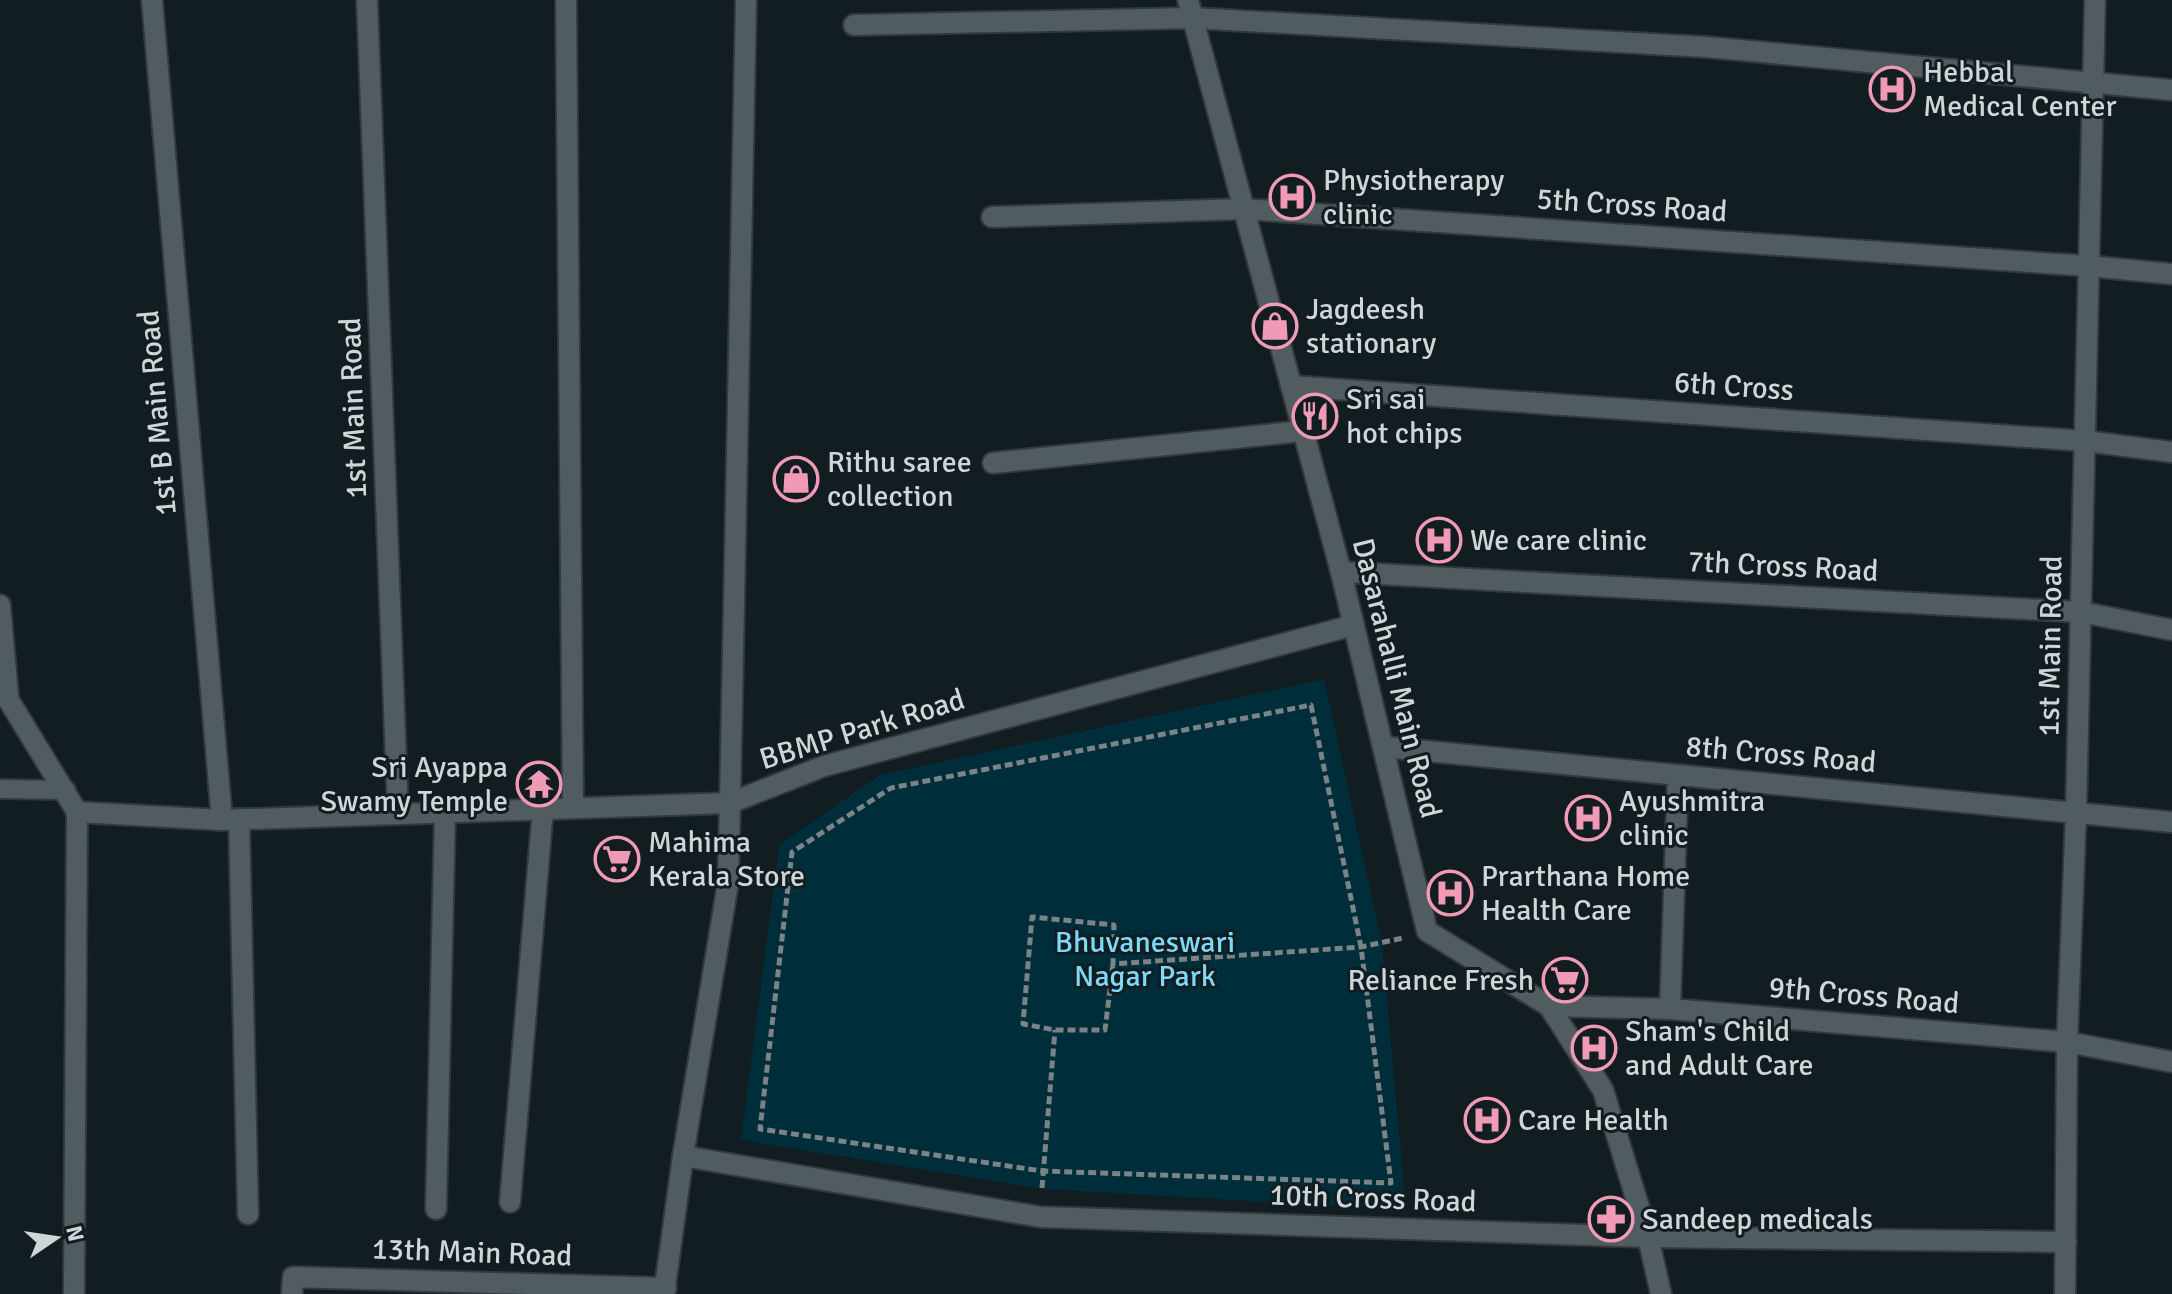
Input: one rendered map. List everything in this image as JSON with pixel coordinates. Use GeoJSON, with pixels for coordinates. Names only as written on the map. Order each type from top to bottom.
{"type":"FeatureCollection","features":[{"type":"Feature","properties":{"kind":"street","name":"1st B Main Road"},"geometry":{"type":"LineString","coordinates":[[152,0],[231,820],[248,1214]]}},
{"type":"Feature","properties":{"kind":"street","name":"1st Main Road"},"geometry":{"type":"LineString","coordinates":[[367,0],[398,814]]}},
{"type":"Feature","properties":{"kind":"street"},"geometry":{"type":"LineString","coordinates":[[566,0],[573,807]]}},
{"type":"Feature","properties":{"kind":"street"},"geometry":{"type":"LineString","coordinates":[[77,812],[231,820],[730,803],[746,0]]}},
{"type":"Feature","properties":{"kind":"street","name":"1st Main Road"},"geometry":{"type":"LineString","coordinates":[[2065,1294],[2067,1042],[2076,812],[2095,0]]}},
{"type":"Feature","properties":{"kind":"street"},"geometry":{"type":"LineString","coordinates":[[854,25],[1191,9],[1706,47],[2172,90]]}},
{"type":"Feature","properties":{"kind":"street","name":"Dasarahalli Main Road"},"geometry":{"type":"LineString","coordinates":[[1191,9],[1341,572],[1427,931]]}},
{"type":"Feature","properties":{"kind":"street","name":"5th Cross Road"},"geometry":{"type":"LineString","coordinates":[[992,217],[1243,209],[2172,274]]}},
{"type":"Feature","properties":{"kind":"street","name":"6th Cross"},"geometry":{"type":"LineString","coordinates":[[1291,386],[2085,441],[2172,452]]}},
{"type":"Feature","properties":{"kind":"street"},"geometry":{"type":"LineString","coordinates":[[993,463],[1303,431]]}},
{"type":"Feature","properties":{"kind":"street","name":"7th Cross Road"},"geometry":{"type":"LineString","coordinates":[[1341,572],[2081,612],[2172,630]]}},
{"type":"Feature","properties":{"kind":"street"},"geometry":{"type":"LineString","coordinates":[[0,605],[4,691],[77,812],[74,1294]]}},
{"type":"Feature","properties":{"kind":"street","name":"BBMP Park Road"},"geometry":{"type":"LineString","coordinates":[[665,1291],[683,1156],[728,883],[730,803],[824,766],[1354,625]]}},
{"type":"Feature","properties":{"kind":"street","name":"8th Cross Road"},"geometry":{"type":"LineString","coordinates":[[1384,747],[2172,822]]}},
{"type":"Feature","properties":{"kind":"street"},"geometry":{"type":"LineString","coordinates":[[1670,1009],[1678,775]]}},
{"type":"Feature","properties":{"kind":"street"},"geometry":{"type":"LineString","coordinates":[[510,1202],[543,808]]}},
{"type":"Feature","properties":{"kind":"street"},"geometry":{"type":"LineString","coordinates":[[436,1209],[445,812]]}},
{"type":"Feature","properties":{"kind":"street"},"geometry":{"type":"LineString","coordinates":[[1427,931],[1549,1006],[1603,1090],[1648,1237],[1661,1294]]}},
{"type":"Feature","properties":{"kind":"street","name":"9th Cross Road"},"geometry":{"type":"LineString","coordinates":[[1549,1006],[1670,1009],[2067,1042],[2172,1062]]}},
{"type":"Feature","properties":{"kind":"street","name":"10th Cross Road"},"geometry":{"type":"LineString","coordinates":[[683,1156],[1041,1217],[1648,1237],[2066,1242]]}},
{"type":"Feature","properties":{"kind":"street","name":"13th Main Road"},"geometry":{"type":"LineString","coordinates":[[292,1294],[293,1277],[457,1288],[665,1291]]}},
{"type":"Feature","properties":{"kind":"lane"},"geometry":{"type":"LineString","coordinates":[[0,789],[66,790]]}},
{"type":"Feature","properties":{"kind":"path"},"geometry":{"type":"LineString","coordinates":[[1311,705],[1361,947],[1391,1183],[1042,1171],[760,1129],[792,852],[891,788],[1311,705]]}},
{"type":"Feature","properties":{"kind":"path"},"geometry":{"type":"LineString","coordinates":[[1032,917],[1114,925],[1113,964],[1105,1030],[1055,1030],[1023,1024],[1032,917]]}},
{"type":"Feature","properties":{"kind":"path"},"geometry":{"type":"LineString","coordinates":[[1113,964],[1361,947],[1427,931]]}},
{"type":"Feature","properties":{"kind":"path"},"geometry":{"type":"LineString","coordinates":[[1041,1217],[1042,1171],[1055,1030]]}},
{"type":"Feature","properties":{"kind":"green space","name":"Bhuvaneswari Nagar Park"},"geometry":{"type":"Polygon","coordinates":[[[1324,679],[1382,943],[1406,1210],[1042,1189],[741,1140],[779,845],[880,775],[1324,679]]]}},
{"type":"Feature","properties":{"kind":"place","name":"Hebbal Medical Center"},"geometry":{"type":"Point","coordinates":[1892,89]}},
{"type":"Feature","properties":{"kind":"place","name":"Physiotherapy clinic"},"geometry":{"type":"Point","coordinates":[1292,197]}},
{"type":"Feature","properties":{"kind":"place","name":"Jagdeesh stationary"},"geometry":{"type":"Point","coordinates":[1275,326]}},
{"type":"Feature","properties":{"kind":"place","name":"Sri sai hot chips"},"geometry":{"type":"Point","coordinates":[1315,416]}},
{"type":"Feature","properties":{"kind":"place","name":"Rithu saree collection"},"geometry":{"type":"Point","coordinates":[796,479]}},
{"type":"Feature","properties":{"kind":"place","name":"We care clinic"},"geometry":{"type":"Point","coordinates":[1439,540]}},
{"type":"Feature","properties":{"kind":"place","name":"Sri Ayappa Swamy Temple"},"geometry":{"type":"Point","coordinates":[539,784]}},
{"type":"Feature","properties":{"kind":"place","name":"Ayushmitra clinic"},"geometry":{"type":"Point","coordinates":[1588,818]}},
{"type":"Feature","properties":{"kind":"place","name":"Mahima Kerala Store"},"geometry":{"type":"Point","coordinates":[617,859]}},
{"type":"Feature","properties":{"kind":"place","name":"Prarthana Home Health Care"},"geometry":{"type":"Point","coordinates":[1450,893]}},
{"type":"Feature","properties":{"kind":"place","name":"Reliance Fresh"},"geometry":{"type":"Point","coordinates":[1565,980]}},
{"type":"Feature","properties":{"kind":"place","name":"Sham's Child and Adult Care"},"geometry":{"type":"Point","coordinates":[1594,1048]}},
{"type":"Feature","properties":{"kind":"place","name":"Care Health"},"geometry":{"type":"Point","coordinates":[1487,1120]}},
{"type":"Feature","properties":{"kind":"place","name":"Sandeep medicals"},"geometry":{"type":"Point","coordinates":[1611,1219]}}]}
